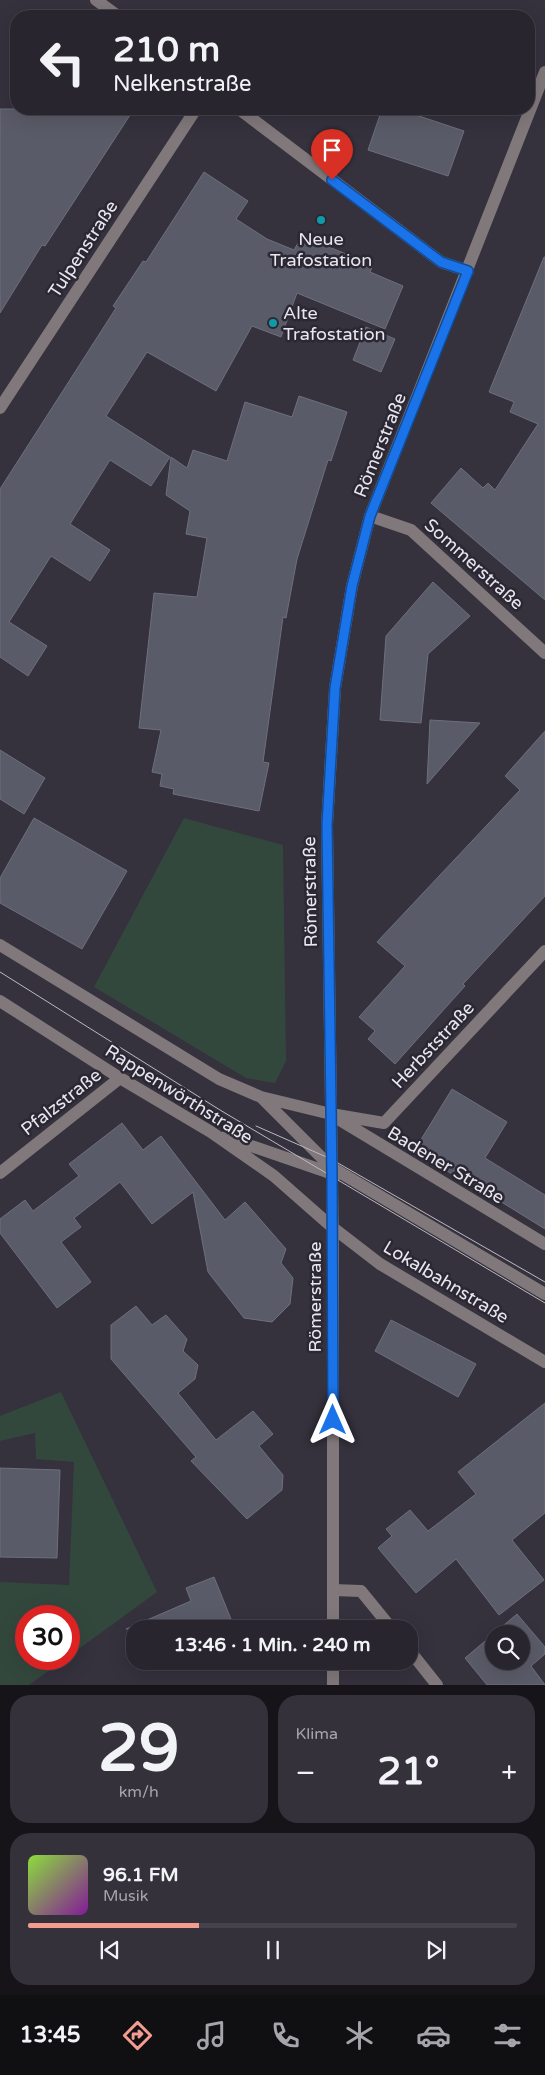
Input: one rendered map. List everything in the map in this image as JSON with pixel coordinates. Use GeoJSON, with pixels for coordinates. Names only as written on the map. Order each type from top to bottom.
{"type":"FeatureCollection","features":[{"type":"Feature","properties":{"kind":"street"},"geometry":{"type":"LineString","coordinates":[[96,0],[110,10]]}},
{"type":"Feature","properties":{"kind":"street","name":"Römerstraße"},"geometry":{"type":"LineString","coordinates":[[535,98],[545,72]]}},
{"type":"Feature","properties":{"kind":"street","name":"Tulpenstraße"},"geometry":{"type":"LineString","coordinates":[[0,408],[192,115]]}},
{"type":"Feature","properties":{"kind":"street"},"geometry":{"type":"LineString","coordinates":[[247,115],[441,262],[468,271]]}},
{"type":"Feature","properties":{"kind":"street","name":"Römerstraße"},"geometry":{"type":"LineString","coordinates":[[333,1620],[332,1227],[327,825],[335,688],[352,586],[370,516],[528,115]]}},
{"type":"Feature","properties":{"kind":"street","name":"Sommerstraße"},"geometry":{"type":"LineString","coordinates":[[370,516],[411,530],[545,653]]}},
{"type":"Feature","properties":{"kind":"street","name":"Rappenwörthstraße"},"geometry":{"type":"LineString","coordinates":[[0,945],[219,1079],[262,1097],[330,1114]]}},
{"type":"Feature","properties":{"kind":"street","name":"Herbststraße"},"geometry":{"type":"LineString","coordinates":[[330,1114],[384,1123],[545,951]]}},
{"type":"Feature","properties":{"kind":"street","name":"Rappenwörthstraße"},"geometry":{"type":"LineString","coordinates":[[0,1001],[120,1078],[211,1132],[274,1176],[332,1227]]}},
{"type":"Feature","properties":{"kind":"street","name":"Pfalzstraße"},"geometry":{"type":"LineString","coordinates":[[0,1173],[120,1078]]}},
{"type":"Feature","properties":{"kind":"street"},"geometry":{"type":"LineString","coordinates":[[262,1097],[331,1170]]}},
{"type":"Feature","properties":{"kind":"street","name":"Badener Straße"},"geometry":{"type":"LineString","coordinates":[[330,1114],[545,1244]]}},
{"type":"Feature","properties":{"kind":"street"},"geometry":{"type":"LineString","coordinates":[[211,1132],[331,1170],[545,1294]]}},
{"type":"Feature","properties":{"kind":"street","name":"Lokalbahnstraße"},"geometry":{"type":"LineString","coordinates":[[332,1227],[380,1264],[545,1362]]}},
{"type":"Feature","properties":{"kind":"street"},"geometry":{"type":"LineString","coordinates":[[333,1590],[361,1591],[385,1620]]}},
{"type":"Feature","properties":{"kind":"street"},"geometry":{"type":"LineString","coordinates":[[418,1661],[437,1685]]}},
{"type":"Feature","properties":{"kind":"street"},"geometry":{"type":"LineString","coordinates":[[333,1670],[333,1685]]}},
{"type":"Feature","properties":{"kind":"green space"},"geometry":{"type":"Polygon","coordinates":[[[184,818],[283,845],[286,1061],[275,1083],[246,1078],[94,987],[184,818]]]}},
{"type":"Feature","properties":{"kind":"green space"},"geometry":{"type":"Polygon","coordinates":[[[61,1392],[157,1592],[80,1648],[80,1605],[15,1605],[15,1670],[50,1670],[29,1685],[0,1685],[0,1582],[69,1585],[74,1462],[36,1459],[35,1433],[0,1441],[0,1416],[61,1392]]]}},
{"type":"Feature","properties":{"kind":"building"},"geometry":{"type":"Polygon","coordinates":[[[0,109],[10,109],[10,115],[130,115],[45,246],[42,245],[0,313],[0,109]]]}},
{"type":"Feature","properties":{"kind":"building"},"geometry":{"type":"Polygon","coordinates":[[[380,115],[416,115],[464,131],[448,176],[368,150],[380,115]]]}},
{"type":"Feature","properties":{"kind":"building"},"geometry":{"type":"Polygon","coordinates":[[[204,172],[248,201],[236,219],[267,239],[294,250],[302,236],[373,265],[370,272],[403,286],[385,329],[297,293],[281,337],[252,326],[216,391],[147,352],[106,416],[170,457],[151,486],[110,460],[70,524],[110,550],[90,581],[51,556],[9,622],[47,646],[28,676],[0,657],[0,489],[116,308],[113,306],[143,261],[146,262],[204,172]]]}},
{"type":"Feature","properties":{"kind":"building"},"geometry":{"type":"Polygon","coordinates":[[[544,257],[545,600],[431,503],[461,468],[483,488],[488,483],[495,490],[538,424],[510,412],[514,402],[489,392],[544,257]]]}},
{"type":"Feature","properties":{"kind":"building"},"geometry":{"type":"Polygon","coordinates":[[[366,327],[395,339],[381,372],[353,360],[366,327]]]}},
{"type":"Feature","properties":{"kind":"building"},"geometry":{"type":"Polygon","coordinates":[[[299,396],[347,412],[331,461],[328,460],[297,559],[286,618],[283,617],[263,762],[269,763],[259,811],[173,794],[174,789],[160,786],[162,774],[152,772],[161,730],[139,728],[154,593],[197,597],[207,538],[186,534],[190,511],[166,495],[171,457],[187,468],[193,450],[227,461],[245,402],[292,417],[299,396]]]}},
{"type":"Feature","properties":{"kind":"building"},"geometry":{"type":"Polygon","coordinates":[[[433,582],[470,616],[428,654],[421,723],[380,720],[386,636],[433,582]]]}},
{"type":"Feature","properties":{"kind":"building"},"geometry":{"type":"Polygon","coordinates":[[[430,720],[480,723],[427,784],[430,720]]]}},
{"type":"Feature","properties":{"kind":"building"},"geometry":{"type":"Polygon","coordinates":[[[545,731],[545,896],[463,984],[465,986],[395,1064],[368,1039],[375,1031],[359,1017],[405,966],[377,942],[520,790],[505,776],[545,731]]]}},
{"type":"Feature","properties":{"kind":"building"},"geometry":{"type":"Polygon","coordinates":[[[0,750],[45,778],[24,814],[0,799],[0,750]]]}},
{"type":"Feature","properties":{"kind":"building"},"geometry":{"type":"Polygon","coordinates":[[[34,818],[127,871],[82,949],[0,903],[0,878],[34,818]]]}},
{"type":"Feature","properties":{"kind":"building"},"geometry":{"type":"Polygon","coordinates":[[[452,1089],[507,1122],[485,1158],[545,1195],[545,1229],[453,1172],[452,1174],[414,1151],[452,1089]]]}},
{"type":"Feature","properties":{"kind":"building"},"geometry":{"type":"Polygon","coordinates":[[[122,1123],[143,1150],[161,1136],[225,1220],[245,1202],[286,1249],[281,1263],[293,1278],[290,1304],[272,1322],[244,1318],[208,1272],[193,1192],[152,1224],[120,1182],[74,1218],[81,1227],[61,1242],[91,1282],[57,1308],[0,1233],[0,1219],[25,1200],[33,1211],[79,1176],[69,1164],[122,1123]]]}},
{"type":"Feature","properties":{"kind":"building"},"geometry":{"type":"Polygon","coordinates":[[[136,1306],[152,1325],[166,1315],[187,1339],[183,1351],[198,1365],[195,1379],[178,1393],[216,1440],[253,1411],[273,1434],[259,1446],[283,1475],[282,1490],[247,1519],[191,1461],[196,1457],[111,1359],[111,1325],[136,1306]]]}},
{"type":"Feature","properties":{"kind":"building"},"geometry":{"type":"Polygon","coordinates":[[[391,1320],[476,1364],[458,1397],[375,1351],[391,1320]]]}},
{"type":"Feature","properties":{"kind":"building"},"geometry":{"type":"Polygon","coordinates":[[[545,1403],[545,1513],[512,1540],[544,1580],[499,1615],[456,1559],[416,1593],[378,1548],[392,1536],[386,1529],[410,1510],[428,1531],[476,1494],[458,1472],[545,1403]]]}},
{"type":"Feature","properties":{"kind":"building"},"geometry":{"type":"Polygon","coordinates":[[[0,1468],[60,1470],[57,1558],[0,1557],[0,1468]]]}},
{"type":"Feature","properties":{"kind":"building"},"geometry":{"type":"Polygon","coordinates":[[[214,1577],[231,1620],[147,1620],[191,1601],[186,1588],[214,1577]]]}},
{"type":"Feature","properties":{"kind":"building"},"geometry":{"type":"Polygon","coordinates":[[[517,1614],[526,1625],[504,1625],[517,1614]]]}},
{"type":"Feature","properties":{"kind":"building"},"geometry":{"type":"Polygon","coordinates":[[[530,1629],[545,1647],[545,1654],[531,1666],[545,1685],[487,1685],[465,1658],[485,1641],[485,1670],[530,1670],[530,1629]]]}},
{"type":"Feature","properties":{"kind":"tram line"},"geometry":{"type":"LineString","coordinates":[[0,972],[220,1110],[545,1303]]}},
{"type":"Feature","properties":{"kind":"tram line"},"geometry":{"type":"LineString","coordinates":[[256,1126],[331,1159],[545,1282]]}},
{"type":"Feature","properties":{"kind":"place","name":"Neue Trafostation"},"geometry":{"type":"Point","coordinates":[321,220]}},
{"type":"Feature","properties":{"kind":"place","name":"Alte Trafostation"},"geometry":{"type":"Point","coordinates":[273,323]}},
{"type":"Feature","properties":{"kind":"route"},"geometry":{"type":"LineString","coordinates":[[332,180],[441,262],[468,271],[370,516],[352,586],[335,688],[327,825],[333,1249],[333,1420]]}}]}
